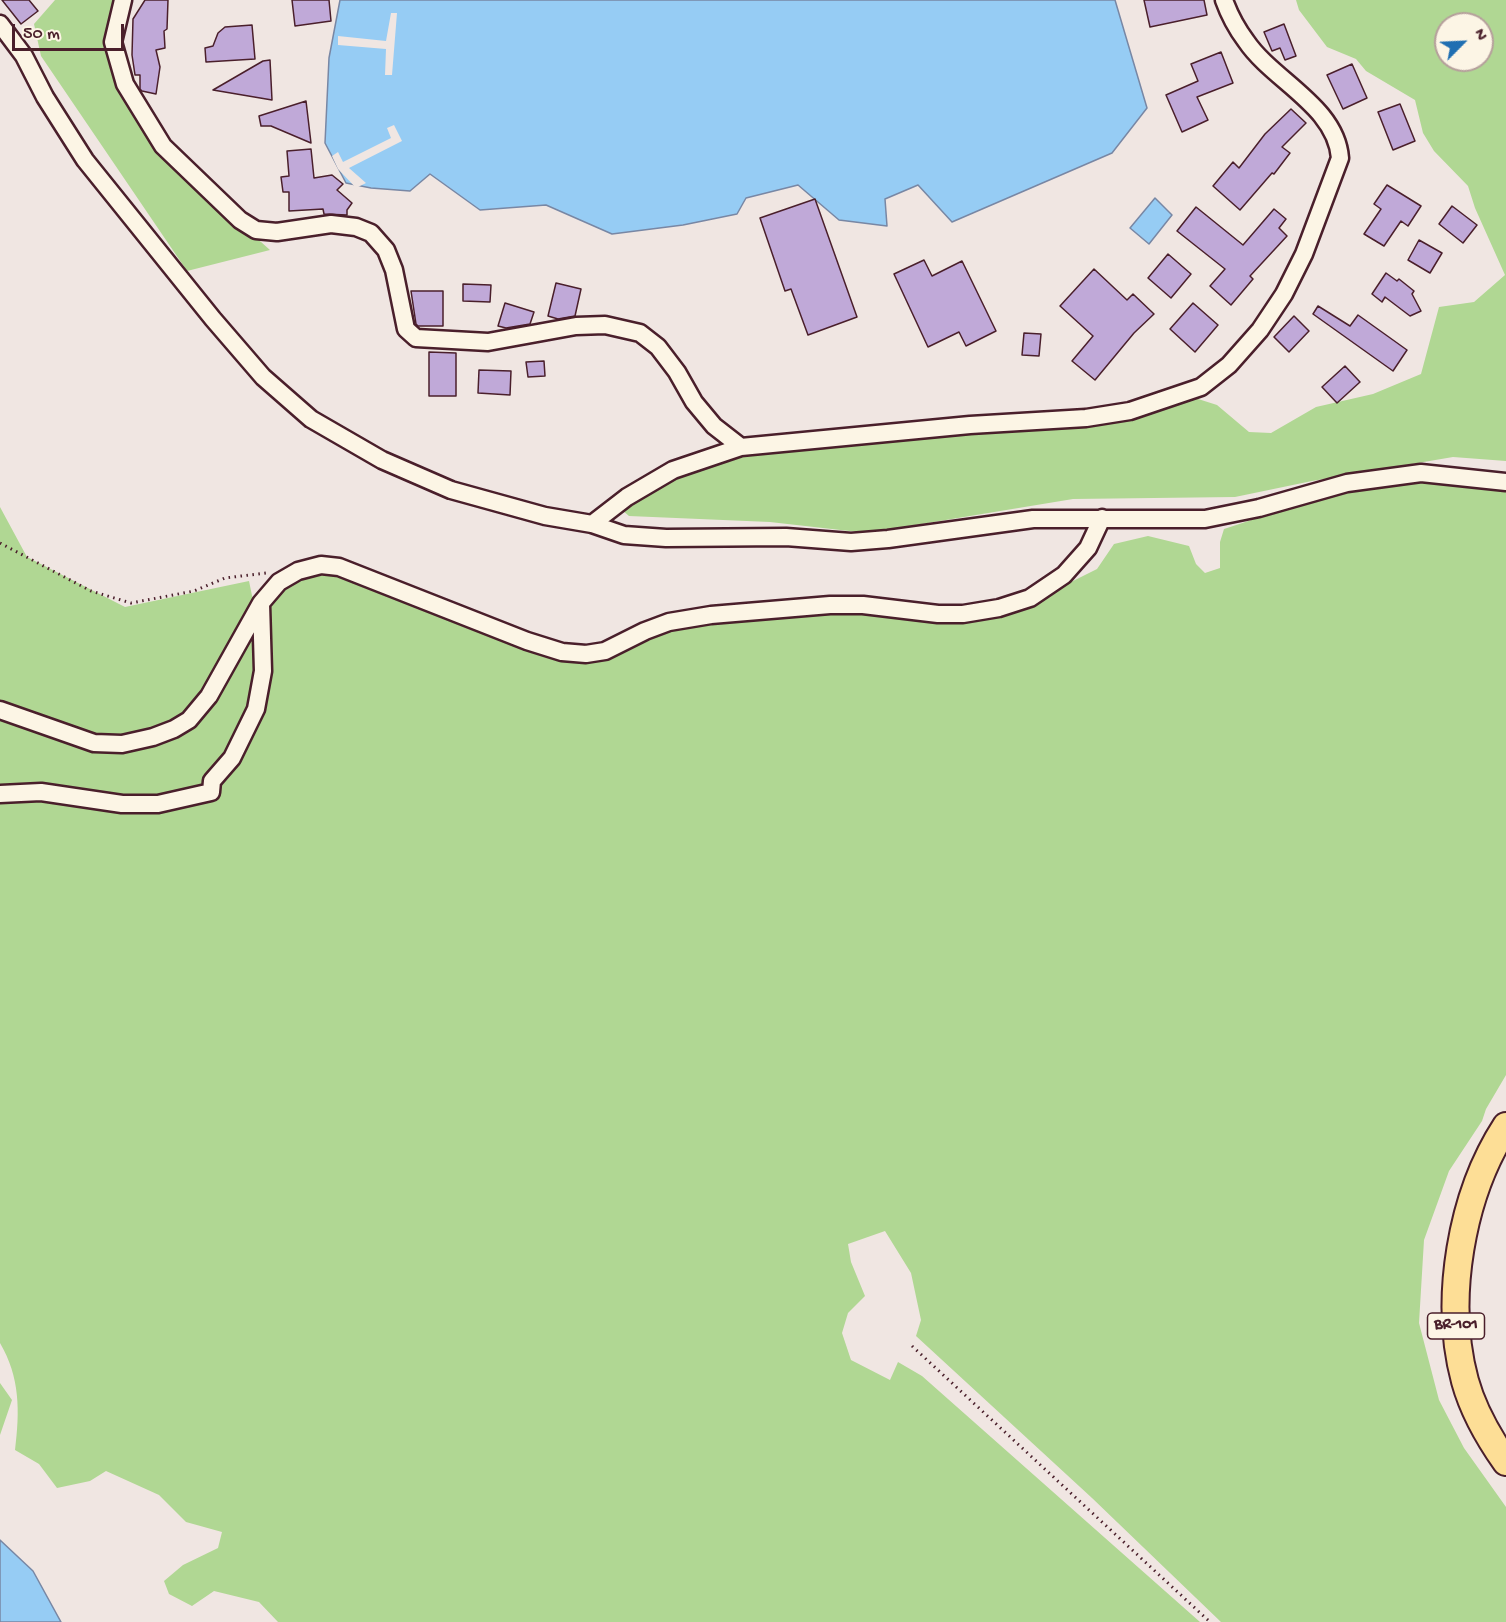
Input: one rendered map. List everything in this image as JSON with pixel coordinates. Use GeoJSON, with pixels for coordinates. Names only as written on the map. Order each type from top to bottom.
{"type":"FeatureCollection","features":[{"type":"Feature","properties":{"kind":"highway","name":"BR-101"},"geometry":{"type":"LineString","coordinates":[[1506,1126],[1478,1183],[1458,1251],[1455,1321],[1465,1381],[1488,1436],[1506,1462]]}},
{"type":"Feature","properties":{"kind":"street"},"geometry":{"type":"LineString","coordinates":[[123,0],[113,42],[125,84],[163,146],[240,220],[256,230],[277,232],[331,224],[356,227],[371,233],[386,250],[394,270],[406,329],[416,338],[488,342],[576,326],[605,325],[640,333],[658,347],[677,372],[694,402],[714,426],[741,447]]}},
{"type":"Feature","properties":{"kind":"street"},"geometry":{"type":"LineString","coordinates":[[592,524],[627,497],[673,470],[741,447],[970,425],[1086,418],[1130,411],[1200,387],[1229,365],[1260,330],[1284,294],[1304,254],[1340,158],[1339,144],[1335,134],[1322,115],[1268,66],[1246,42],[1224,0]]}},
{"type":"Feature","properties":{"kind":"street"},"geometry":{"type":"LineString","coordinates":[[0,24],[24,56],[45,97],[85,160],[213,319],[263,377],[311,419],[382,460],[451,490],[545,516],[592,524],[624,535],[666,538],[786,537],[850,542],[1033,519],[1205,519],[1259,508],[1347,483],[1421,473],[1506,482]]}},
{"type":"Feature","properties":{"kind":"street"},"geometry":{"type":"LineString","coordinates":[[0,710],[94,743],[122,744],[153,737],[174,729],[189,720],[209,696],[261,603],[279,582],[298,571],[321,566],[339,567],[527,641],[562,652],[586,654],[605,651],[669,622],[711,615],[852,605],[938,614],[963,614],[999,608],[1030,598],[1064,575],[1088,548],[1102,518]]}},
{"type":"Feature","properties":{"kind":"street"},"geometry":{"type":"LineString","coordinates":[[0,794],[41,792],[122,804],[158,804],[211,792],[212,781],[232,758],[256,709],[263,671],[261,603]]}},
{"type":"Feature","properties":{"kind":"path"},"geometry":{"type":"LineString","coordinates":[[0,543],[91,591],[131,603],[194,591],[225,578],[298,571]]}},
{"type":"Feature","properties":{"kind":"path"},"geometry":{"type":"LineString","coordinates":[[912,1346],[1210,1622]]}},
{"type":"Feature","properties":{"kind":"green space"},"geometry":{"type":"Polygon","coordinates":[[[55,0],[120,0],[117,57],[158,150],[270,250],[187,271],[41,56],[34,24],[55,0]]]}},
{"type":"Feature","properties":{"kind":"green space"},"geometry":{"type":"Polygon","coordinates":[[[1296,0],[1506,0],[1506,461],[1453,457],[1312,481],[1235,497],[1073,499],[867,533],[770,522],[629,516],[622,510],[684,467],[799,444],[1128,419],[1195,398],[1217,405],[1249,432],[1271,433],[1316,407],[1373,394],[1421,374],[1439,307],[1474,302],[1505,275],[1475,208],[1468,186],[1434,151],[1423,133],[1415,100],[1366,71],[1356,59],[1327,47],[1299,10],[1296,0]]]}},
{"type":"Feature","properties":{"kind":"green space"},"geometry":{"type":"Polygon","coordinates":[[[1453,481],[1506,487],[1506,1075],[1486,1109],[1482,1121],[1449,1171],[1424,1240],[1419,1323],[1439,1400],[1464,1448],[1506,1507],[1506,1622],[1221,1622],[1092,1498],[916,1336],[921,1320],[911,1273],[885,1231],[848,1244],[851,1262],[865,1296],[848,1313],[842,1333],[851,1360],[890,1380],[898,1362],[922,1376],[1200,1622],[278,1622],[259,1602],[214,1591],[192,1606],[169,1594],[164,1581],[183,1565],[218,1548],[222,1532],[186,1522],[159,1495],[106,1471],[90,1481],[57,1488],[39,1464],[15,1450],[18,1422],[17,1395],[7,1356],[0,1343],[0,507],[27,557],[125,607],[249,581],[263,649],[266,612],[276,596],[302,580],[331,573],[501,639],[571,658],[675,624],[862,608],[929,620],[972,621],[1018,610],[1047,597],[1097,569],[1114,544],[1148,536],[1189,546],[1196,564],[1205,573],[1220,568],[1220,542],[1224,529],[1349,488],[1453,481]]]}},
{"type":"Feature","properties":{"kind":"green space"},"geometry":{"type":"Polygon","coordinates":[[[0,1383],[12,1400],[0,1435],[0,1383]]]}},
{"type":"Feature","properties":{"kind":"water"},"geometry":{"type":"Polygon","coordinates":[[[340,0],[1115,0],[1147,108],[1112,153],[952,222],[918,185],[885,199],[887,226],[839,220],[798,185],[746,198],[737,214],[683,225],[612,234],[546,205],[480,210],[430,174],[410,191],[371,188],[346,183],[325,143],[329,58],[340,0]]]}},
{"type":"Feature","properties":{"kind":"water"},"geometry":{"type":"Polygon","coordinates":[[[1155,198],[1172,215],[1149,244],[1130,228],[1155,198]]]}},
{"type":"Feature","properties":{"kind":"water"},"geometry":{"type":"Polygon","coordinates":[[[0,1540],[33,1571],[61,1622],[0,1622],[0,1540]]]}},
{"type":"Feature","properties":{"kind":"pier"},"geometry":{"type":"Polygon","coordinates":[[[391,13],[397,13],[392,75],[385,75],[386,49],[338,45],[338,36],[386,41],[391,13]]]}},
{"type":"Feature","properties":{"kind":"pier"},"geometry":{"type":"Polygon","coordinates":[[[394,125],[402,141],[349,168],[366,183],[356,188],[338,169],[332,156],[338,152],[343,162],[391,138],[387,128],[394,125]]]}},
{"type":"Feature","properties":{"kind":"building"},"geometry":{"type":"Polygon","coordinates":[[[2,0],[29,0],[38,11],[21,24],[2,0]]]}},
{"type":"Feature","properties":{"kind":"building"},"geometry":{"type":"Polygon","coordinates":[[[145,0],[168,0],[167,29],[164,31],[165,48],[156,50],[160,67],[156,94],[140,89],[140,75],[135,75],[132,55],[133,19],[145,0]]]}},
{"type":"Feature","properties":{"kind":"building"},"geometry":{"type":"Polygon","coordinates":[[[292,0],[329,0],[331,21],[295,26],[292,0]]]}},
{"type":"Feature","properties":{"kind":"building"},"geometry":{"type":"Polygon","coordinates":[[[1144,0],[1204,0],[1207,15],[1150,27],[1144,0]]]}},
{"type":"Feature","properties":{"kind":"building"},"geometry":{"type":"Polygon","coordinates":[[[1284,24],[1296,56],[1285,60],[1280,48],[1272,51],[1264,32],[1284,24]]]}},
{"type":"Feature","properties":{"kind":"building"},"geometry":{"type":"Polygon","coordinates":[[[252,25],[255,59],[206,62],[205,48],[213,46],[218,33],[225,27],[252,25]]]}},
{"type":"Feature","properties":{"kind":"building"},"geometry":{"type":"Polygon","coordinates":[[[1221,52],[1233,83],[1197,97],[1208,120],[1182,132],[1166,95],[1198,81],[1191,64],[1221,52]]]}},
{"type":"Feature","properties":{"kind":"building"},"geometry":{"type":"Polygon","coordinates":[[[270,60],[272,100],[213,90],[263,61],[270,60]]]}},
{"type":"Feature","properties":{"kind":"building"},"geometry":{"type":"Polygon","coordinates":[[[1352,64],[1367,98],[1343,109],[1327,75],[1352,64]]]}},
{"type":"Feature","properties":{"kind":"building"},"geometry":{"type":"Polygon","coordinates":[[[306,101],[311,143],[271,126],[261,126],[259,116],[306,101]]]}},
{"type":"Feature","properties":{"kind":"building"},"geometry":{"type":"Polygon","coordinates":[[[1400,104],[1415,141],[1393,150],[1378,112],[1400,104]]]}},
{"type":"Feature","properties":{"kind":"building"},"geometry":{"type":"Polygon","coordinates":[[[1291,109],[1306,123],[1282,147],[1290,153],[1274,174],[1272,173],[1240,210],[1213,186],[1233,162],[1239,168],[1265,134],[1291,109]]]}},
{"type":"Feature","properties":{"kind":"building"},"geometry":{"type":"Polygon","coordinates":[[[311,149],[314,178],[332,175],[343,184],[337,190],[352,203],[347,210],[347,215],[324,214],[323,209],[289,211],[289,192],[283,192],[281,177],[289,176],[287,151],[311,149]]]}},
{"type":"Feature","properties":{"kind":"building"},"geometry":{"type":"Polygon","coordinates":[[[1387,185],[1421,206],[1408,226],[1401,221],[1384,246],[1364,234],[1381,209],[1374,204],[1387,185]]]}},
{"type":"Feature","properties":{"kind":"building"},"geometry":{"type":"Polygon","coordinates":[[[815,199],[857,317],[808,335],[791,289],[785,291],[760,218],[815,199]]]}},
{"type":"Feature","properties":{"kind":"building"},"geometry":{"type":"Polygon","coordinates":[[[1452,206],[1477,225],[1463,243],[1439,224],[1452,206]]]}},
{"type":"Feature","properties":{"kind":"building"},"geometry":{"type":"Polygon","coordinates":[[[1196,207],[1243,245],[1274,209],[1286,219],[1279,228],[1287,236],[1250,276],[1253,279],[1231,305],[1210,286],[1225,269],[1177,231],[1196,207]]]}},
{"type":"Feature","properties":{"kind":"building"},"geometry":{"type":"Polygon","coordinates":[[[1419,240],[1442,253],[1430,273],[1408,260],[1419,240]]]}},
{"type":"Feature","properties":{"kind":"building"},"geometry":{"type":"Polygon","coordinates":[[[1168,254],[1191,274],[1171,298],[1148,278],[1168,254]]]}},
{"type":"Feature","properties":{"kind":"building"},"geometry":{"type":"Polygon","coordinates":[[[924,260],[932,276],[962,261],[996,331],[966,346],[959,332],[928,347],[894,274],[924,260]]]}},
{"type":"Feature","properties":{"kind":"building"},"geometry":{"type":"Polygon","coordinates":[[[1094,269],[1127,300],[1133,294],[1154,314],[1134,333],[1095,380],[1072,361],[1093,336],[1060,306],[1094,269]]]}},
{"type":"Feature","properties":{"kind":"building"},"geometry":{"type":"Polygon","coordinates":[[[1386,273],[1397,281],[1399,279],[1414,291],[1412,294],[1421,311],[1410,316],[1385,297],[1382,302],[1372,294],[1386,273]]]}},
{"type":"Feature","properties":{"kind":"building"},"geometry":{"type":"Polygon","coordinates":[[[556,283],[581,289],[575,316],[558,319],[548,316],[556,283]]]}},
{"type":"Feature","properties":{"kind":"building"},"geometry":{"type":"Polygon","coordinates":[[[463,284],[491,285],[490,302],[463,301],[463,284]]]}},
{"type":"Feature","properties":{"kind":"building"},"geometry":{"type":"Polygon","coordinates":[[[411,291],[443,291],[443,326],[418,326],[416,324],[411,291]]]}},
{"type":"Feature","properties":{"kind":"building"},"geometry":{"type":"Polygon","coordinates":[[[505,303],[534,312],[530,324],[506,328],[498,326],[505,303]]]}},
{"type":"Feature","properties":{"kind":"building"},"geometry":{"type":"Polygon","coordinates":[[[1193,303],[1218,325],[1195,352],[1170,329],[1193,303]]]}},
{"type":"Feature","properties":{"kind":"building"},"geometry":{"type":"Polygon","coordinates":[[[1318,306],[1350,326],[1358,315],[1407,350],[1393,371],[1313,314],[1318,306]]]}},
{"type":"Feature","properties":{"kind":"building"},"geometry":{"type":"Polygon","coordinates":[[[1294,316],[1309,331],[1289,352],[1274,337],[1294,316]]]}},
{"type":"Feature","properties":{"kind":"building"},"geometry":{"type":"Polygon","coordinates":[[[1024,333],[1041,334],[1039,356],[1022,355],[1024,333]]]}},
{"type":"Feature","properties":{"kind":"building"},"geometry":{"type":"Polygon","coordinates":[[[429,352],[456,353],[456,396],[429,396],[429,352]]]}},
{"type":"Feature","properties":{"kind":"building"},"geometry":{"type":"Polygon","coordinates":[[[544,361],[545,376],[528,377],[526,362],[544,361]]]}},
{"type":"Feature","properties":{"kind":"building"},"geometry":{"type":"Polygon","coordinates":[[[1345,366],[1360,382],[1337,403],[1322,387],[1345,366]]]}},
{"type":"Feature","properties":{"kind":"building"},"geometry":{"type":"Polygon","coordinates":[[[479,370],[511,371],[510,395],[478,393],[479,370]]]}}]}
